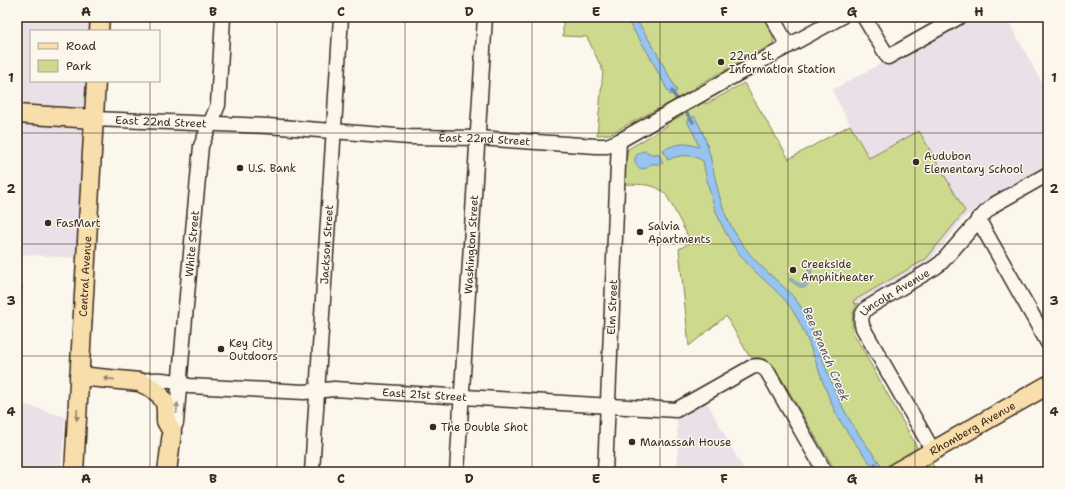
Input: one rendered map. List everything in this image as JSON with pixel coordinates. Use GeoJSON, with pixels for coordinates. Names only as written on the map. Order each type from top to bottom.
{"type":"FeatureCollection","features":[{"type":"Feature","properties":{"kind":"main road"},"geometry":{"type":"LineString","coordinates":[[99,30],[100,17]]}},
{"type":"Feature","properties":{"kind":"main road","name":"Central Avenue"},"geometry":{"type":"LineString","coordinates":[[74,472],[96,82]]}},
{"type":"Feature","properties":{"kind":"main road"},"geometry":{"type":"LineString","coordinates":[[17,114],[94,119]]}},
{"type":"Feature","properties":{"kind":"main road","name":"East 21st Street"},"geometry":{"type":"LineString","coordinates":[[79,376],[140,382]]}},
{"type":"Feature","properties":{"kind":"main road"},"geometry":{"type":"LineString","coordinates":[[140,382],[152,388],[163,399],[166,410],[166,421],[172,432]]}},
{"type":"Feature","properties":{"kind":"main road","name":"Rhomberg Avenue"},"geometry":{"type":"LineString","coordinates":[[900,470],[1048,384]]}},
{"type":"Feature","properties":{"kind":"main road","name":"White Street"},"geometry":{"type":"LineString","coordinates":[[167,472],[172,432]]}},
{"type":"Feature","properties":{"kind":"street","name":"White Street"},"geometry":{"type":"LineString","coordinates":[[172,432],[176,423],[201,146],[218,105],[223,17]]}},
{"type":"Feature","properties":{"kind":"street","name":"Jackson Street"},"geometry":{"type":"LineString","coordinates":[[312,472],[341,17]]}},
{"type":"Feature","properties":{"kind":"street","name":"Washington Street"},"geometry":{"type":"LineString","coordinates":[[457,472],[485,17]]}},
{"type":"Feature","properties":{"kind":"street"},"geometry":{"type":"LineString","coordinates":[[772,17],[788,46]]}},
{"type":"Feature","properties":{"kind":"street","name":"East 22nd Street"},"geometry":{"type":"LineString","coordinates":[[94,119],[268,126],[409,137],[478,138],[607,146],[619,141],[841,17]]}},
{"type":"Feature","properties":{"kind":"street"},"geometry":{"type":"LineString","coordinates":[[864,17],[888,57],[959,17]]}},
{"type":"Feature","properties":{"kind":"street","name":"Elm Street"},"geometry":{"type":"LineString","coordinates":[[605,472],[619,141]]}},
{"type":"Feature","properties":{"kind":"street","name":"Lincoln Avenue"},"geometry":{"type":"LineString","coordinates":[[933,451],[863,328],[861,322],[864,311],[941,263],[978,219],[995,204],[1048,174]]}},
{"type":"Feature","properties":{"kind":"street"},"geometry":{"type":"LineString","coordinates":[[978,219],[1048,343]]}},
{"type":"Feature","properties":{"kind":"street","name":"East 21st Street"},"geometry":{"type":"LineString","coordinates":[[140,382],[148,380],[180,382],[189,386],[304,392],[334,389],[676,410],[752,367],[760,366],[764,367],[768,372],[824,472]]}},
{"type":"Feature","properties":{"kind":"shaded area"},"geometry":{"type":"Polygon","coordinates":[[[17,17],[106,17],[106,30],[30,30],[30,82],[103,82],[92,259],[17,254],[17,17]]]}},
{"type":"Feature","properties":{"kind":"shaded area","name":"Audubon Elementary School"},"geometry":{"type":"Polygon","coordinates":[[[973,17],[1006,17],[1048,94],[1048,164],[972,211],[964,218],[927,264],[861,301],[856,307],[789,160],[850,125],[832,90],[882,63],[896,60],[973,17]]]}},
{"type":"Feature","properties":{"kind":"shaded area"},"geometry":{"type":"Polygon","coordinates":[[[705,399],[745,472],[678,472],[677,415],[705,399]]]}},
{"type":"Feature","properties":{"kind":"shaded area"},"geometry":{"type":"Polygon","coordinates":[[[17,402],[65,417],[61,472],[17,472],[17,402]]]}},
{"type":"Feature","properties":{"kind":"green space"},"geometry":{"type":"Polygon","coordinates":[[[563,17],[763,17],[771,30],[774,41],[773,44],[696,86],[706,104],[744,83],[789,159],[850,125],[869,158],[919,131],[965,211],[926,259],[853,301],[854,304],[858,303],[852,318],[854,334],[917,447],[905,472],[836,472],[774,366],[764,359],[752,358],[750,355],[749,356],[726,316],[689,346],[679,249],[691,242],[667,196],[663,192],[653,186],[624,184],[628,149],[667,126],[657,109],[610,134],[597,135],[603,71],[587,37],[563,36],[563,17]]]}},
{"type":"Feature","properties":{"kind":"green space"},"geometry":{"type":"Polygon","coordinates":[[[22,286],[17,337],[17,287],[22,286]]]}},
{"type":"Feature","properties":{"kind":"green space"},"geometry":{"type":"Polygon","coordinates":[[[931,462],[937,472],[913,472],[931,462]]]}},
{"type":"Feature","properties":{"kind":"water"},"geometry":{"type":"Polygon","coordinates":[[[625,17],[635,17],[657,53],[677,91],[670,95],[648,53],[625,17]]]}},
{"type":"Feature","properties":{"kind":"water"},"geometry":{"type":"Polygon","coordinates":[[[694,116],[706,141],[719,196],[729,222],[749,253],[789,292],[801,307],[811,327],[843,408],[858,433],[881,465],[874,469],[848,434],[839,419],[802,327],[791,308],[786,301],[747,263],[738,252],[723,228],[709,189],[703,161],[690,156],[677,157],[668,160],[663,150],[685,144],[699,147],[687,121],[694,116]]]}},
{"type":"Feature","properties":{"kind":"water"},"geometry":{"type":"Polygon","coordinates":[[[645,151],[653,154],[658,153],[663,163],[651,164],[642,169],[639,167],[636,164],[636,156],[645,151]]]}},
{"type":"Feature","properties":{"kind":"water"},"geometry":{"type":"Polygon","coordinates":[[[811,262],[814,264],[811,266],[810,280],[807,286],[798,286],[789,280],[791,278],[799,284],[805,284],[809,274],[807,264],[811,262]]]}},
{"type":"Feature","properties":{"kind":"waterway","name":"Bee Branch Creek"},"geometry":{"type":"LineString","coordinates":[[672,91],[679,103]]}},
{"type":"Feature","properties":{"kind":"waterway","name":"Bee Branch Creek"},"geometry":{"type":"LineString","coordinates":[[683,108],[693,122]]}},
{"type":"Feature","properties":{"kind":"waterway","name":"Bee Branch Creek"},"geometry":{"type":"LineString","coordinates":[[875,464],[880,472]]}},
{"type":"Feature","properties":{"kind":"place","name":"22nd St. Information Station"},"geometry":{"type":"Point","coordinates":[721,62]}},
{"type":"Feature","properties":{"kind":"place","name":"Audubon Elementary School"},"geometry":{"type":"Point","coordinates":[916,162]}},
{"type":"Feature","properties":{"kind":"place","name":"U.S. Bank"},"geometry":{"type":"Point","coordinates":[240,168]}},
{"type":"Feature","properties":{"kind":"place","name":"FasMart"},"geometry":{"type":"Point","coordinates":[48,223]}},
{"type":"Feature","properties":{"kind":"place","name":"Salvia Apartments"},"geometry":{"type":"Point","coordinates":[640,232]}},
{"type":"Feature","properties":{"kind":"place","name":"Creekside Amphitheater"},"geometry":{"type":"Point","coordinates":[793,270]}},
{"type":"Feature","properties":{"kind":"place","name":"Key City Outdoors"},"geometry":{"type":"Point","coordinates":[221,349]}},
{"type":"Feature","properties":{"kind":"place","name":"The Double Shot"},"geometry":{"type":"Point","coordinates":[433,427]}},
{"type":"Feature","properties":{"kind":"place","name":"Manassah House"},"geometry":{"type":"Point","coordinates":[632,442]}}]}
